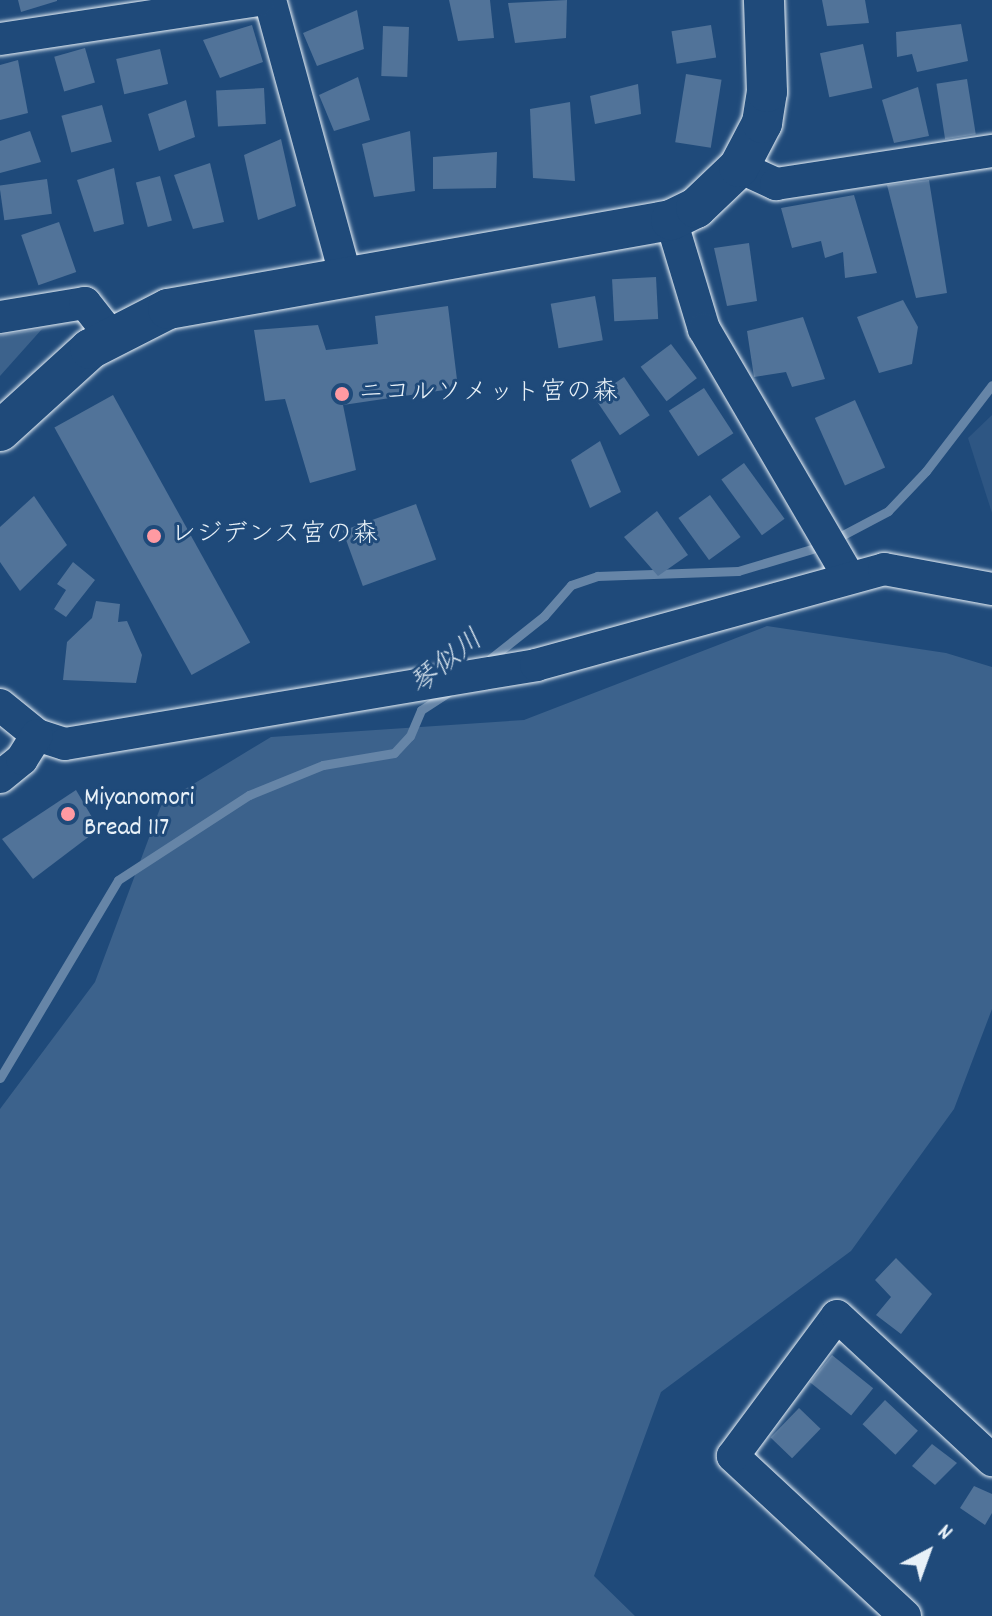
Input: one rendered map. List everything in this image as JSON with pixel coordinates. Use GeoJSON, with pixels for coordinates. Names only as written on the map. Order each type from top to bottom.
{"type":"FeatureCollection","features":[{"type":"Feature","properties":{"kind":"street"},"geometry":{"type":"LineString","coordinates":[[0,39],[258,0]]}},
{"type":"Feature","properties":{"kind":"street"},"geometry":{"type":"LineString","coordinates":[[270,0],[345,275]]}},
{"type":"Feature","properties":{"kind":"street"},"geometry":{"type":"LineString","coordinates":[[0,431],[48,385],[111,336],[168,309],[345,275],[671,220],[696,208],[739,167],[753,148],[767,92],[764,0]]}},
{"type":"Feature","properties":{"kind":"street"},"geometry":{"type":"LineString","coordinates":[[739,167],[776,184],[992,151]]}},
{"type":"Feature","properties":{"kind":"street"},"geometry":{"type":"LineString","coordinates":[[671,220],[704,329],[849,577]]}},
{"type":"Feature","properties":{"kind":"street"},"geometry":{"type":"LineString","coordinates":[[0,317],[85,303],[111,336]]}},
{"type":"Feature","properties":{"kind":"street"},"geometry":{"type":"LineString","coordinates":[[0,705],[37,735],[65,744],[536,665],[884,569],[992,589]]}},
{"type":"Feature","properties":{"kind":"street"},"geometry":{"type":"LineString","coordinates":[[0,777],[22,759],[37,735]]}},
{"type":"Feature","properties":{"kind":"street"},"geometry":{"type":"LineString","coordinates":[[905,1616],[733,1456],[837,1316],[992,1460]]}},
{"type":"Feature","properties":{"kind":"shaded area"},"geometry":{"type":"Polygon","coordinates":[[[42,329],[0,376],[0,335],[42,329]]]}},
{"type":"Feature","properties":{"kind":"shaded area"},"geometry":{"type":"Polygon","coordinates":[[[992,415],[992,513],[968,438],[992,415]]]}},
{"type":"Feature","properties":{"kind":"shaded area"},"geometry":{"type":"Polygon","coordinates":[[[767,626],[946,653],[992,667],[992,1009],[954,1109],[851,1251],[661,1392],[594,1576],[635,1616],[0,1616],[0,1109],[95,982],[162,803],[271,737],[524,720],[767,626]]]}},
{"type":"Feature","properties":{"kind":"building"},"geometry":{"type":"Polygon","coordinates":[[[18,0],[57,0],[57,1],[21,12],[18,0]]]}},
{"type":"Feature","properties":{"kind":"building"},"geometry":{"type":"Polygon","coordinates":[[[449,0],[490,0],[494,38],[458,41],[449,0]]]}},
{"type":"Feature","properties":{"kind":"building"},"geometry":{"type":"Polygon","coordinates":[[[567,0],[566,38],[515,43],[508,3],[567,0]]]}},
{"type":"Feature","properties":{"kind":"building"},"geometry":{"type":"Polygon","coordinates":[[[822,0],[865,0],[869,23],[827,26],[822,0]]]}},
{"type":"Feature","properties":{"kind":"building"},"geometry":{"type":"Polygon","coordinates":[[[357,10],[364,49],[317,66],[303,33],[357,10]]]}},
{"type":"Feature","properties":{"kind":"building"},"geometry":{"type":"Polygon","coordinates":[[[961,24],[968,61],[917,72],[912,54],[897,57],[896,32],[961,24]]]}},
{"type":"Feature","properties":{"kind":"building"},"geometry":{"type":"Polygon","coordinates":[[[252,25],[263,62],[220,78],[203,40],[252,25]]]}},
{"type":"Feature","properties":{"kind":"building"},"geometry":{"type":"Polygon","coordinates":[[[711,25],[716,58],[677,64],[671,31],[711,25]]]}},
{"type":"Feature","properties":{"kind":"building"},"geometry":{"type":"Polygon","coordinates":[[[383,26],[409,27],[407,77],[381,76],[383,26]]]}},
{"type":"Feature","properties":{"kind":"building"},"geometry":{"type":"Polygon","coordinates":[[[863,44],[872,88],[829,97],[820,53],[863,44]]]}},
{"type":"Feature","properties":{"kind":"building"},"geometry":{"type":"Polygon","coordinates":[[[85,48],[95,83],[64,91],[54,57],[85,48]]]}},
{"type":"Feature","properties":{"kind":"building"},"geometry":{"type":"Polygon","coordinates":[[[160,49],[168,84],[124,94],[116,59],[160,49]]]}},
{"type":"Feature","properties":{"kind":"building"},"geometry":{"type":"Polygon","coordinates":[[[18,60],[28,113],[0,120],[0,65],[18,60]]]}},
{"type":"Feature","properties":{"kind":"building"},"geometry":{"type":"Polygon","coordinates":[[[686,74],[722,80],[711,148],[675,142],[686,74]]]}},
{"type":"Feature","properties":{"kind":"building"},"geometry":{"type":"Polygon","coordinates":[[[358,77],[370,120],[334,131],[319,95],[358,77]]]}},
{"type":"Feature","properties":{"kind":"building"},"geometry":{"type":"Polygon","coordinates":[[[967,79],[976,134],[945,139],[936,84],[967,79]]]}},
{"type":"Feature","properties":{"kind":"building"},"geometry":{"type":"Polygon","coordinates":[[[638,84],[641,114],[595,124],[590,96],[638,84]]]}},
{"type":"Feature","properties":{"kind":"building"},"geometry":{"type":"Polygon","coordinates":[[[918,87],[929,136],[894,143],[882,100],[918,87]]]}},
{"type":"Feature","properties":{"kind":"building"},"geometry":{"type":"Polygon","coordinates":[[[264,88],[266,124],[218,126],[216,91],[264,88]]]}},
{"type":"Feature","properties":{"kind":"building"},"geometry":{"type":"Polygon","coordinates":[[[186,100],[195,137],[159,151],[148,114],[186,100]]]}},
{"type":"Feature","properties":{"kind":"building"},"geometry":{"type":"Polygon","coordinates":[[[570,102],[575,181],[533,178],[530,109],[570,102]]]}},
{"type":"Feature","properties":{"kind":"building"},"geometry":{"type":"Polygon","coordinates":[[[102,105],[112,142],[71,153],[61,116],[102,105]]]}},
{"type":"Feature","properties":{"kind":"building"},"geometry":{"type":"Polygon","coordinates":[[[30,131],[41,162],[0,173],[0,141],[30,131]]]}},
{"type":"Feature","properties":{"kind":"building"},"geometry":{"type":"Polygon","coordinates":[[[410,131],[415,191],[374,197],[362,144],[410,131]]]}},
{"type":"Feature","properties":{"kind":"building"},"geometry":{"type":"Polygon","coordinates":[[[281,139],[296,206],[258,220],[244,155],[281,139]]]}},
{"type":"Feature","properties":{"kind":"building"},"geometry":{"type":"Polygon","coordinates":[[[497,152],[496,188],[433,189],[433,157],[497,152]]]}},
{"type":"Feature","properties":{"kind":"building"},"geometry":{"type":"Polygon","coordinates":[[[210,163],[224,222],[193,229],[174,175],[210,163]]]}},
{"type":"Feature","properties":{"kind":"building"},"geometry":{"type":"Polygon","coordinates":[[[114,168],[124,224],[94,232],[77,180],[114,168]]]}},
{"type":"Feature","properties":{"kind":"building"},"geometry":{"type":"Polygon","coordinates":[[[160,176],[172,220],[148,227],[136,182],[160,176]]]}},
{"type":"Feature","properties":{"kind":"building"},"geometry":{"type":"Polygon","coordinates":[[[47,179],[52,214],[4,220],[0,186],[47,179]]]}},
{"type":"Feature","properties":{"kind":"building"},"geometry":{"type":"Polygon","coordinates":[[[929,180],[947,293],[916,298],[887,185],[929,180]]]}},
{"type":"Feature","properties":{"kind":"building"},"geometry":{"type":"Polygon","coordinates":[[[854,195],[877,273],[845,278],[843,252],[825,258],[821,241],[792,248],[781,208],[854,195]]]}},
{"type":"Feature","properties":{"kind":"building"},"geometry":{"type":"Polygon","coordinates":[[[59,222],[76,272],[38,285],[21,235],[59,222]]]}},
{"type":"Feature","properties":{"kind":"building"},"geometry":{"type":"Polygon","coordinates":[[[749,243],[757,301],[727,306],[714,248],[749,243]]]}},
{"type":"Feature","properties":{"kind":"building"},"geometry":{"type":"Polygon","coordinates":[[[656,277],[658,319],[614,321],[612,279],[656,277]]]}},
{"type":"Feature","properties":{"kind":"building"},"geometry":{"type":"Polygon","coordinates":[[[595,296],[603,340],[558,348],[551,304],[595,296]]]}},
{"type":"Feature","properties":{"kind":"building"},"geometry":{"type":"Polygon","coordinates":[[[903,300],[918,327],[912,364],[879,373],[857,317],[903,300]]]}},
{"type":"Feature","properties":{"kind":"building","name":"ニコルソメット宮の森"},"geometry":{"type":"Polygon","coordinates":[[[448,306],[458,388],[343,405],[356,470],[310,483],[285,399],[265,401],[254,330],[318,325],[326,350],[378,344],[375,316],[448,306]]]}},
{"type":"Feature","properties":{"kind":"building"},"geometry":{"type":"Polygon","coordinates":[[[803,317],[825,379],[792,387],[786,372],[754,377],[747,331],[803,317]]]}},
{"type":"Feature","properties":{"kind":"building"},"geometry":{"type":"Polygon","coordinates":[[[671,344],[697,378],[667,401],[641,367],[671,344]]]}},
{"type":"Feature","properties":{"kind":"building"},"geometry":{"type":"Polygon","coordinates":[[[624,377],[650,415],[620,435],[594,397],[624,377]]]}},
{"type":"Feature","properties":{"kind":"building"},"geometry":{"type":"Polygon","coordinates":[[[704,388],[733,433],[698,456],[669,411],[704,388]]]}},
{"type":"Feature","properties":{"kind":"building","name":"レジデンス宮の森"},"geometry":{"type":"Polygon","coordinates":[[[113,395],[250,643],[192,675],[54,427],[113,395]]]}},
{"type":"Feature","properties":{"kind":"building"},"geometry":{"type":"Polygon","coordinates":[[[855,400],[885,468],[845,485],[815,418],[855,400]]]}},
{"type":"Feature","properties":{"kind":"building"},"geometry":{"type":"Polygon","coordinates":[[[600,441],[621,492],[590,508],[571,460],[600,441]]]}},
{"type":"Feature","properties":{"kind":"building"},"geometry":{"type":"Polygon","coordinates":[[[744,463],[785,519],[762,535],[721,479],[744,463]]]}},
{"type":"Feature","properties":{"kind":"building"},"geometry":{"type":"Polygon","coordinates":[[[710,495],[741,537],[709,560],[678,518],[710,495]]]}},
{"type":"Feature","properties":{"kind":"building"},"geometry":{"type":"Polygon","coordinates":[[[34,496],[67,545],[20,591],[0,562],[0,527],[34,496]]]}},
{"type":"Feature","properties":{"kind":"building"},"geometry":{"type":"Polygon","coordinates":[[[416,504],[436,559],[363,586],[343,531],[416,504]]]}},
{"type":"Feature","properties":{"kind":"building"},"geometry":{"type":"Polygon","coordinates":[[[657,511],[688,555],[658,576],[624,537],[657,511]]]}},
{"type":"Feature","properties":{"kind":"building"},"geometry":{"type":"Polygon","coordinates":[[[73,562],[95,580],[66,617],[54,609],[66,590],[57,584],[73,562]]]}},
{"type":"Feature","properties":{"kind":"building"},"geometry":{"type":"Polygon","coordinates":[[[96,601],[120,604],[118,622],[127,621],[142,655],[136,683],[63,680],[67,642],[92,618],[96,601]]]}},
{"type":"Feature","properties":{"kind":"building"},"geometry":{"type":"Polygon","coordinates":[[[76,790],[99,829],[33,879],[2,839],[76,790]]]}},
{"type":"Feature","properties":{"kind":"building"},"geometry":{"type":"Polygon","coordinates":[[[896,1258],[932,1294],[901,1334],[876,1315],[891,1297],[875,1280],[896,1258]]]}},
{"type":"Feature","properties":{"kind":"building"},"geometry":{"type":"Polygon","coordinates":[[[832,1355],[873,1388],[851,1416],[810,1382],[832,1355]]]}},
{"type":"Feature","properties":{"kind":"building"},"geometry":{"type":"Polygon","coordinates":[[[885,1400],[918,1431],[895,1455],[862,1424],[885,1400]]]}},
{"type":"Feature","properties":{"kind":"building"},"geometry":{"type":"Polygon","coordinates":[[[799,1408],[821,1429],[792,1458],[771,1437],[799,1408]]]}},
{"type":"Feature","properties":{"kind":"building"},"geometry":{"type":"Polygon","coordinates":[[[932,1444],[957,1463],[935,1485],[912,1466],[932,1444]]]}},
{"type":"Feature","properties":{"kind":"building"},"geometry":{"type":"Polygon","coordinates":[[[974,1486],[992,1494],[992,1513],[985,1525],[960,1508],[974,1486]]]}},
{"type":"Feature","properties":{"kind":"waterway","name":"琴似川"},"geometry":{"type":"LineString","coordinates":[[486,662],[544,616],[571,585],[597,576],[738,571],[822,546],[888,511],[926,471],[992,385]]}},
{"type":"Feature","properties":{"kind":"waterway","name":"琴似川"},"geometry":{"type":"LineString","coordinates":[[0,1078],[118,880],[249,795],[323,765],[394,753],[410,736],[421,710],[450,691]]}},
{"type":"Feature","properties":{"kind":"place","name":"ニコルソメット宮の森"},"geometry":{"type":"Point","coordinates":[342,394]}},
{"type":"Feature","properties":{"kind":"place","name":"レジデンス宮の森"},"geometry":{"type":"Point","coordinates":[154,536]}},
{"type":"Feature","properties":{"kind":"place","name":"Miyanomori Bread 117"},"geometry":{"type":"Point","coordinates":[68,814]}}]}
